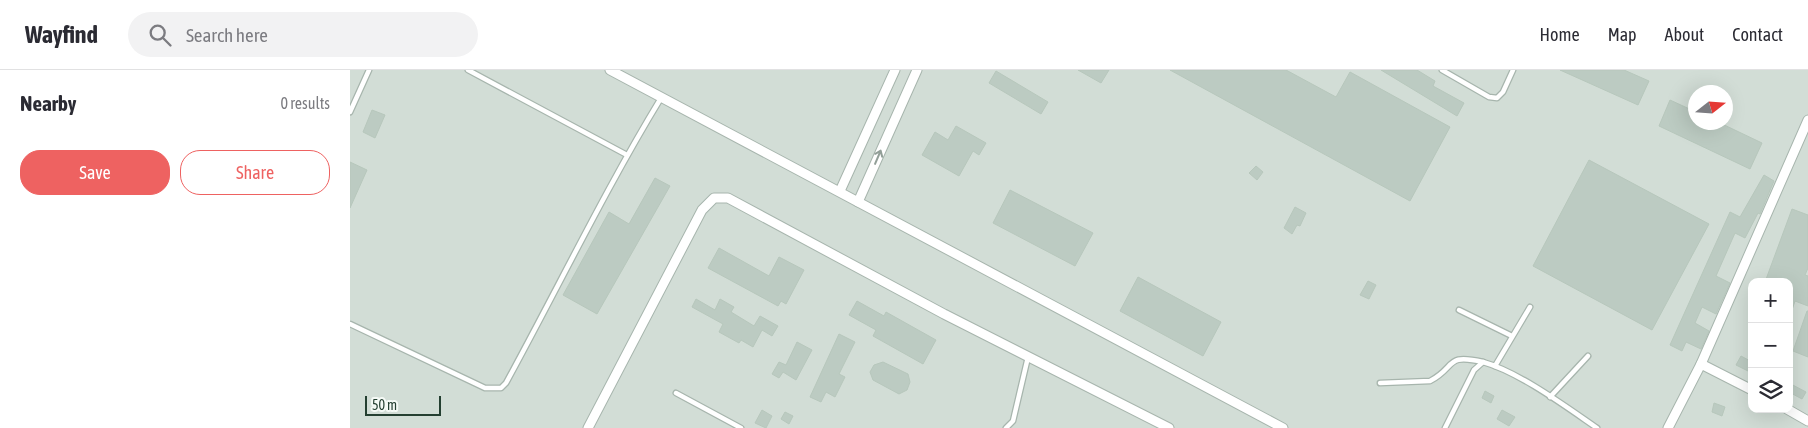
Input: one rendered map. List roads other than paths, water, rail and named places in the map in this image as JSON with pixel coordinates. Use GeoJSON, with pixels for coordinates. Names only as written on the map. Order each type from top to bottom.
{"type":"FeatureCollection","features":[{"type":"Feature","properties":{"kind":"street"},"geometry":{"type":"LineString","coordinates":[[610,70],[1283,428]]}},
{"type":"Feature","properties":{"kind":"street"},"geometry":{"type":"LineString","coordinates":[[840,191],[895,70]]}},
{"type":"Feature","properties":{"kind":"street"},"geometry":{"type":"LineString","coordinates":[[858,202],[917,70]]}},
{"type":"Feature","properties":{"kind":"street"},"geometry":{"type":"LineString","coordinates":[[1668,428],[1702,364],[1808,120]]}},
{"type":"Feature","properties":{"kind":"street"},"geometry":{"type":"LineString","coordinates":[[588,428],[702,210],[714,198],[728,198],[1028,357],[1169,428]]}},
{"type":"Feature","properties":{"kind":"street"},"geometry":{"type":"LineString","coordinates":[[1702,364],[1748,388]]}},
{"type":"Feature","properties":{"kind":"street"},"geometry":{"type":"LineString","coordinates":[[1793,412],[1808,421]]}},
{"type":"Feature","properties":{"kind":"lane"},"geometry":{"type":"LineString","coordinates":[[350,112],[369,70]]}},
{"type":"Feature","properties":{"kind":"lane"},"geometry":{"type":"LineString","coordinates":[[468,70],[627,155]]}},
{"type":"Feature","properties":{"kind":"lane"},"geometry":{"type":"LineString","coordinates":[[1442,70],[1489,97],[1497,98],[1503,92],[1513,70]]}},
{"type":"Feature","properties":{"kind":"lane"},"geometry":{"type":"LineString","coordinates":[[350,324],[485,388],[501,388],[506,383],[546,310],[627,155],[661,98]]}},
{"type":"Feature","properties":{"kind":"lane"},"geometry":{"type":"LineString","coordinates":[[1495,366],[1530,307]]}},
{"type":"Feature","properties":{"kind":"lane"},"geometry":{"type":"LineString","coordinates":[[1460,310],[1512,336]]}},
{"type":"Feature","properties":{"kind":"lane"},"geometry":{"type":"LineString","coordinates":[[1550,397],[1588,356]]}},
{"type":"Feature","properties":{"kind":"lane"},"geometry":{"type":"LineString","coordinates":[[1006,428],[1013,421],[1028,357]]}},
{"type":"Feature","properties":{"kind":"lane"},"geometry":{"type":"LineString","coordinates":[[1380,384],[1430,381],[1436,378],[1453,361],[1460,358],[1483,362],[1495,366],[1550,397],[1597,428]]}},
{"type":"Feature","properties":{"kind":"lane"},"geometry":{"type":"LineString","coordinates":[[1445,428],[1474,370],[1483,362]]}},
{"type":"Feature","properties":{"kind":"lane"},"geometry":{"type":"LineString","coordinates":[[676,393],[741,428]]}}]}
